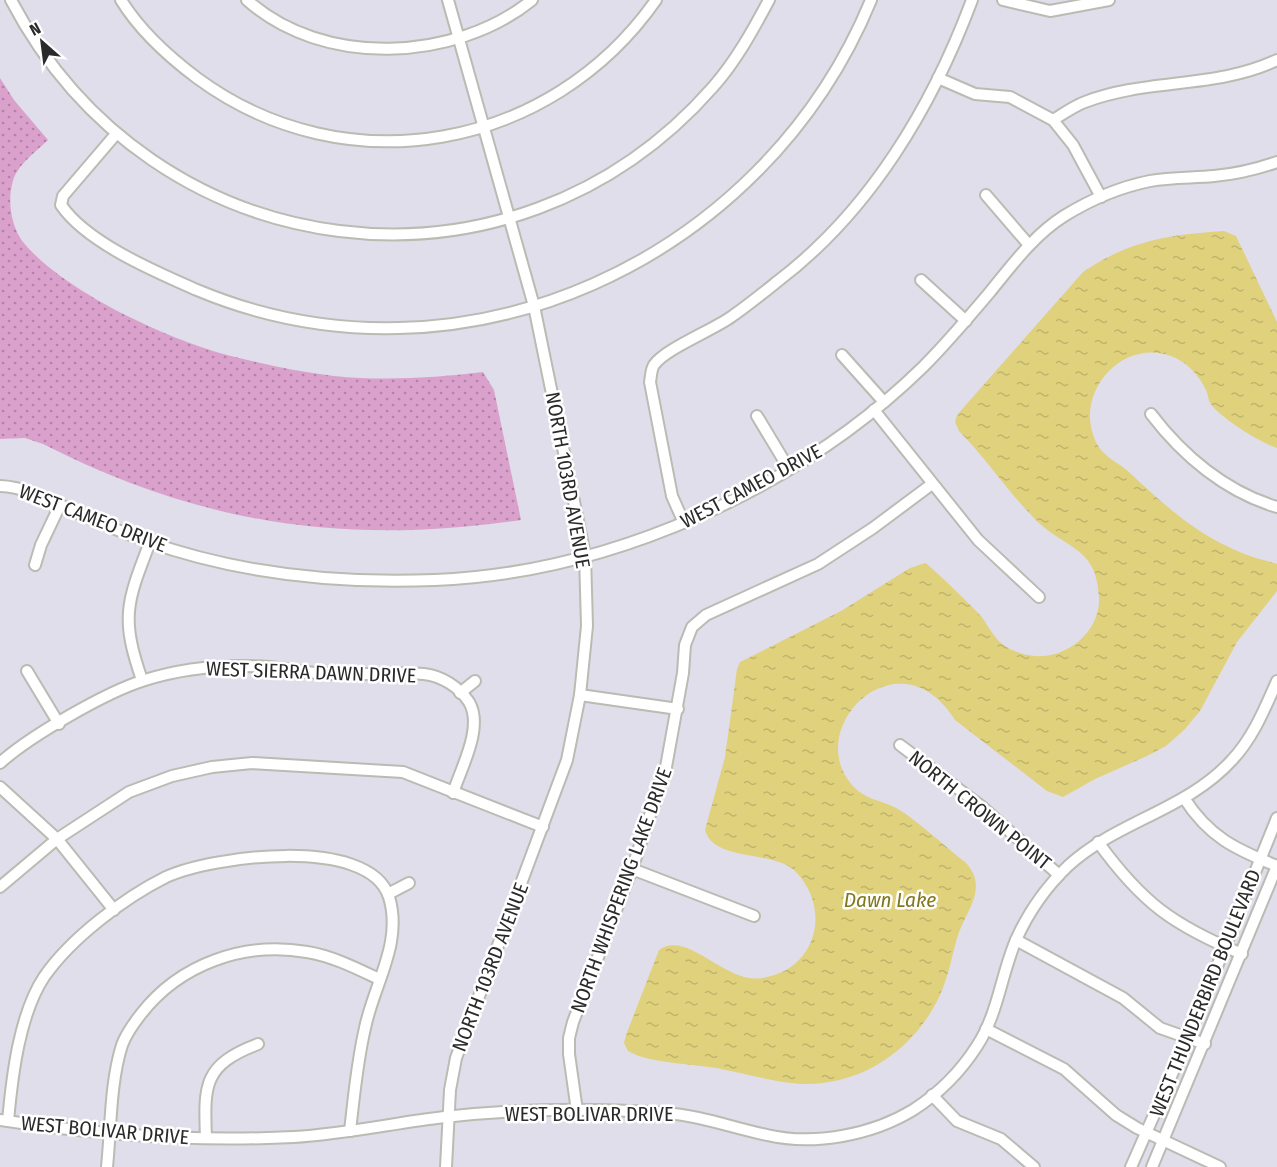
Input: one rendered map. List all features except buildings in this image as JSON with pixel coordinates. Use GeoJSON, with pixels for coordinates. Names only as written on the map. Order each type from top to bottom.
{"type":"FeatureCollection","features":[{"type":"Feature","properties":{"kind":"street"},"geometry":{"type":"LineString","coordinates":[[11,0],[25,26],[53,67],[90,110],[116,134],[182,180],[226,202],[290,223],[335,231],[380,235],[458,229],[511,217],[558,201],[606,176],[667,132],[713,87],[747,41],[769,0]]}},
{"type":"Feature","properties":{"kind":"street"},"geometry":{"type":"LineString","coordinates":[[121,0],[146,33],[179,64],[214,90],[267,117],[323,134],[390,141],[449,135],[485,127],[530,110],[578,82],[622,41],[656,0]]}},
{"type":"Feature","properties":{"kind":"street"},"geometry":{"type":"LineString","coordinates":[[247,0],[262,14],[336,43],[400,48],[458,38],[497,23],[532,0]]}},
{"type":"Feature","properties":{"kind":"street","name":"NORTH 103RD AVENUE"},"geometry":{"type":"LineString","coordinates":[[446,1167],[447,1117],[456,1058],[468,1019],[567,760],[580,695],[587,626],[585,555],[534,306],[511,217],[448,0]]}},
{"type":"Feature","properties":{"kind":"street"},"geometry":{"type":"LineString","coordinates":[[116,134],[63,195],[61,205],[68,214],[112,246],[170,278],[210,295],[299,319],[379,327],[427,326],[473,321],[534,306],[597,283],[657,252],[701,223],[745,186],[797,129],[844,57],[871,0]]}},
{"type":"Feature","properties":{"kind":"street"},"geometry":{"type":"LineString","coordinates":[[684,524],[670,485],[650,382],[652,366],[662,357],[731,318],[785,276],[824,241],[876,183],[919,117],[972,0]]}},
{"type":"Feature","properties":{"kind":"street"},"geometry":{"type":"LineString","coordinates":[[1003,0],[1050,11],[1068,4],[1109,0]]}},
{"type":"Feature","properties":{"kind":"street"},"geometry":{"type":"LineString","coordinates":[[1053,120],[1083,102],[1115,93],[1213,80],[1254,71],[1277,60]]}},
{"type":"Feature","properties":{"kind":"street"},"geometry":{"type":"LineString","coordinates":[[938,78],[975,94],[1010,97],[1053,120],[1073,145],[1101,197]]}},
{"type":"Feature","properties":{"kind":"street"},"geometry":{"type":"LineString","coordinates":[[1275,163],[1277,175]]}},
{"type":"Feature","properties":{"kind":"street","name":"WEST CAMEO DRIVE"},"geometry":{"type":"LineString","coordinates":[[0,486],[22,488],[150,542],[262,571],[356,580],[437,580],[511,572],[585,555],[684,524],[789,469],[874,410],[922,368],[966,321],[1029,245],[1061,218],[1101,197],[1148,182],[1218,176],[1275,163]]}},
{"type":"Feature","properties":{"kind":"street"},"geometry":{"type":"LineString","coordinates":[[986,195],[1029,245]]}},
{"type":"Feature","properties":{"kind":"street"},"geometry":{"type":"LineString","coordinates":[[921,280],[966,321]]}},
{"type":"Feature","properties":{"kind":"street"},"geometry":{"type":"LineString","coordinates":[[842,355],[884,402]]}},
{"type":"Feature","properties":{"kind":"street"},"geometry":{"type":"LineString","coordinates":[[874,410],[978,540],[1039,597]]}},
{"type":"Feature","properties":{"kind":"street"},"geometry":{"type":"LineString","coordinates":[[1151,414],[1176,444],[1213,475],[1259,502],[1277,507]]}},
{"type":"Feature","properties":{"kind":"street"},"geometry":{"type":"LineString","coordinates":[[757,416],[789,469]]}},
{"type":"Feature","properties":{"kind":"street","name":"NORTH WHISPERING LAKE DRIVE"},"geometry":{"type":"LineString","coordinates":[[577,1110],[569,1038],[632,869],[666,767],[678,709],[685,645],[692,627],[716,610],[818,564],[873,528],[932,484]]}},
{"type":"Feature","properties":{"kind":"street"},"geometry":{"type":"LineString","coordinates":[[35,566],[40,545],[60,505]]}},
{"type":"Feature","properties":{"kind":"street"},"geometry":{"type":"LineString","coordinates":[[142,680],[131,648],[129,596],[150,542]]}},
{"type":"Feature","properties":{"kind":"street","name":"WEST SIERRA DAWN DRIVE"},"geometry":{"type":"LineString","coordinates":[[0,764],[17,748],[98,701],[142,680],[182,670],[220,666],[268,667],[330,674],[425,674],[451,683],[469,702],[475,717],[453,793]]}},
{"type":"Feature","properties":{"kind":"street"},"geometry":{"type":"LineString","coordinates":[[27,671],[59,724]]}},
{"type":"Feature","properties":{"kind":"street"},"geometry":{"type":"LineString","coordinates":[[460,693],[475,681]]}},
{"type":"Feature","properties":{"kind":"street","name":"WEST BOLIVAR DRIVE"},"geometry":{"type":"LineString","coordinates":[[4,1120],[110,1133],[206,1138],[295,1137],[447,1117],[577,1110],[681,1114],[772,1137],[806,1139],[864,1131],[913,1110],[964,1064],[986,1029],[1016,940],[1038,902],[1059,875],[1098,842],[1184,798],[1232,761],[1254,729],[1277,681]]}},
{"type":"Feature","properties":{"kind":"street"},"geometry":{"type":"LineString","coordinates":[[580,695],[678,709]]}},
{"type":"Feature","properties":{"kind":"street","name":"NORTH CROWN POINT"},"geometry":{"type":"LineString","coordinates":[[900,745],[981,806],[1059,875]]}},
{"type":"Feature","properties":{"kind":"street"},"geometry":{"type":"LineString","coordinates":[[0,887],[57,839],[93,813],[129,792],[172,776],[212,767],[252,763],[403,772],[543,827]]}},
{"type":"Feature","properties":{"kind":"street"},"geometry":{"type":"LineString","coordinates":[[0,787],[57,839],[114,910]]}},
{"type":"Feature","properties":{"kind":"street"},"geometry":{"type":"LineString","coordinates":[[1184,798],[1194,814],[1217,837],[1260,860],[1277,866]]}},
{"type":"Feature","properties":{"kind":"street","name":"WEST THUNDERBIRD BOULEVARD"},"geometry":{"type":"LineString","coordinates":[[1131,1167],[1188,1038],[1277,818]]}},
{"type":"Feature","properties":{"kind":"street"},"geometry":{"type":"LineString","coordinates":[[1098,842],[1123,876],[1155,909],[1179,925],[1242,954]]}},
{"type":"Feature","properties":{"kind":"street"},"geometry":{"type":"LineString","coordinates":[[4,1120],[14,1061],[44,978],[87,931],[114,910],[167,877],[235,858],[288,856],[343,862],[363,869],[388,894],[395,921],[392,944],[365,1025],[357,1065],[350,1131]]}},
{"type":"Feature","properties":{"kind":"street","name":"WEST THUNDERBIRD BOULEVARD"},"geometry":{"type":"LineString","coordinates":[[1152,1167],[1277,866]]}},
{"type":"Feature","properties":{"kind":"street"},"geometry":{"type":"LineString","coordinates":[[632,869],[754,916]]}},
{"type":"Feature","properties":{"kind":"street"},"geometry":{"type":"LineString","coordinates":[[388,894],[409,883]]}},
{"type":"Feature","properties":{"kind":"street"},"geometry":{"type":"LineString","coordinates":[[1016,940],[1123,998],[1160,1028],[1204,1044]]}},
{"type":"Feature","properties":{"kind":"street"},"geometry":{"type":"LineString","coordinates":[[107,1167],[122,1044],[134,1023],[156,995],[187,972],[246,951],[272,949],[307,952],[326,957],[379,979]]}},
{"type":"Feature","properties":{"kind":"street"},"geometry":{"type":"LineString","coordinates":[[986,1029],[1064,1069],[1116,1115],[1163,1142],[1220,1167]]}},
{"type":"Feature","properties":{"kind":"street"},"geometry":{"type":"LineString","coordinates":[[206,1138],[204,1094],[217,1069],[236,1053],[258,1044]]}},
{"type":"Feature","properties":{"kind":"street"},"geometry":{"type":"LineString","coordinates":[[932,1095],[957,1120],[1001,1139],[1034,1167]]}},
{"type":"Feature","properties":{"kind":"shaded area"},"geometry":{"type":"Polygon","coordinates":[[[0,78],[14,100],[48,140],[19,169],[13,181],[10,196],[13,221],[19,236],[41,261],[90,296],[119,312],[206,349],[231,356],[295,370],[353,378],[408,378],[483,372],[494,390],[521,520],[457,527],[395,530],[334,528],[275,522],[217,510],[159,493],[25,438],[0,439],[0,78]]]}},
{"type":"Feature","properties":{"kind":"water","name":"Dawn Lake"},"geometry":{"type":"Polygon","coordinates":[[[1224,231],[1236,236],[1277,322],[1277,448],[1251,435],[1215,409],[1196,374],[1187,365],[1171,356],[1152,353],[1135,355],[1119,363],[1096,389],[1091,406],[1091,424],[1096,442],[1107,456],[1168,507],[1210,537],[1242,553],[1277,564],[1277,591],[1237,642],[1200,711],[1166,746],[1095,779],[1063,797],[1047,791],[955,720],[932,694],[907,684],[883,686],[862,698],[847,717],[839,741],[841,765],[855,788],[868,797],[892,806],[908,816],[965,862],[975,880],[974,897],[959,932],[945,981],[928,1016],[900,1048],[883,1061],[844,1079],[823,1083],[781,1082],[721,1069],[659,1061],[628,1051],[624,1043],[626,1035],[659,950],[670,945],[682,946],[735,974],[749,978],[763,978],[781,972],[796,963],[806,951],[813,936],[814,904],[808,888],[797,873],[775,861],[720,847],[711,840],[705,830],[725,757],[737,669],[740,662],[841,611],[910,568],[925,563],[981,616],[1001,643],[1012,650],[1028,655],[1051,655],[1066,650],[1079,641],[1088,632],[1098,610],[1097,580],[1092,567],[1077,550],[1045,528],[1024,508],[959,431],[955,422],[957,415],[1083,272],[1117,253],[1150,241],[1224,231]]]}}]}
